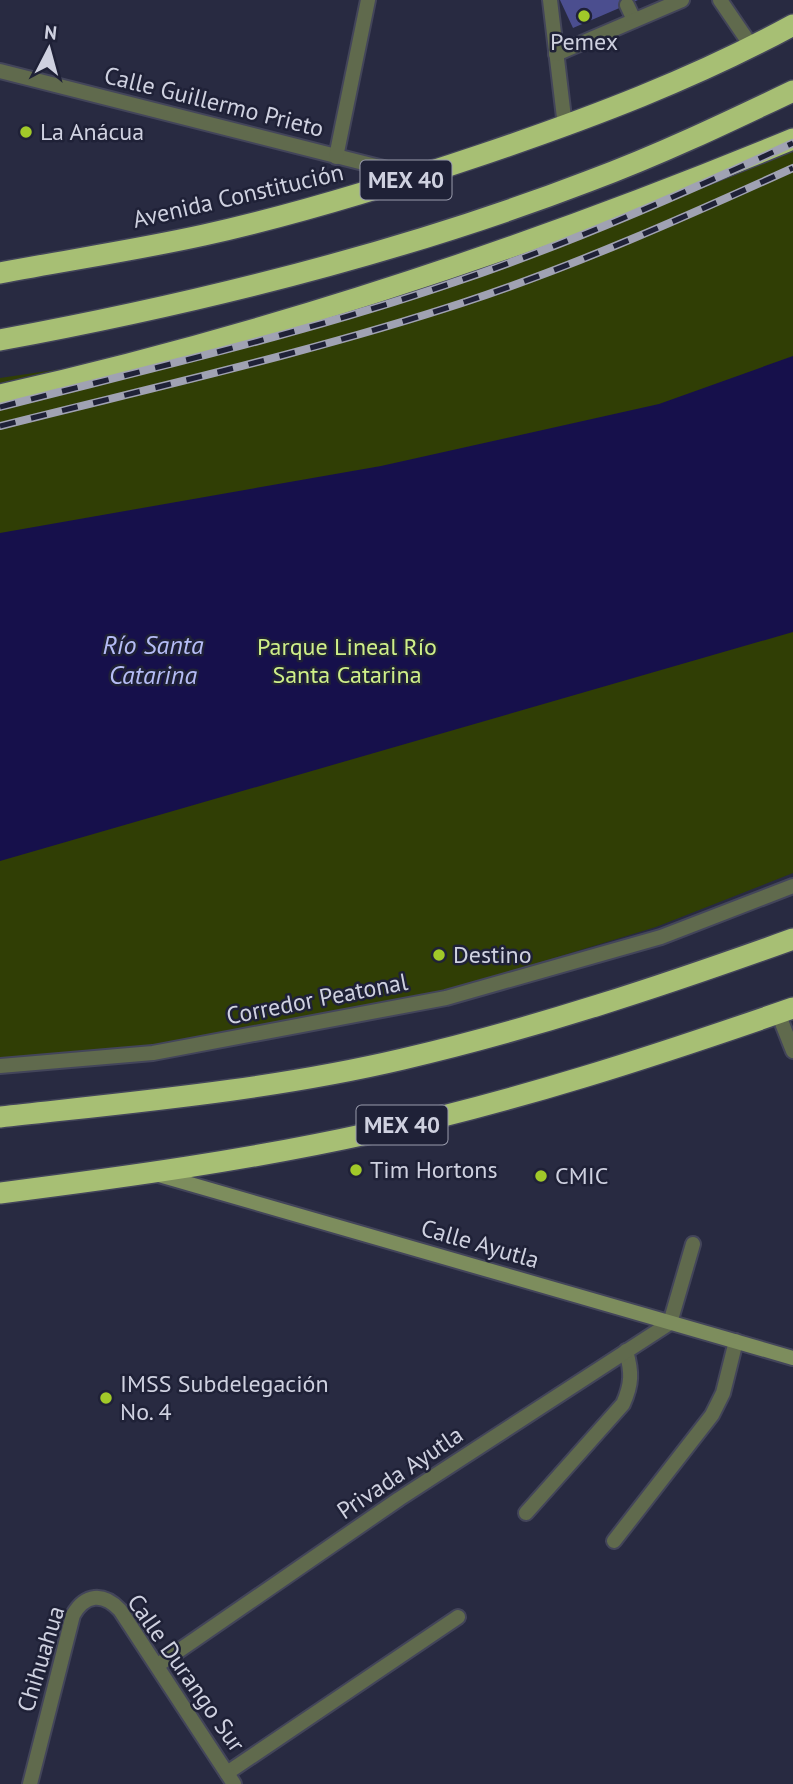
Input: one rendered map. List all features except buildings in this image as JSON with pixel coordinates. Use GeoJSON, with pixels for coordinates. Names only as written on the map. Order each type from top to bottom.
{"type":"FeatureCollection","features":[{"type":"Feature","properties":{"kind":"highway","name":"Avenida Constitución"},"geometry":{"type":"LineString","coordinates":[[0,273],[203,235],[330,203],[416,177],[565,127],[677,82],[793,25]]}},
{"type":"Feature","properties":{"kind":"highway","name":"MEX 40"},"geometry":{"type":"LineString","coordinates":[[0,340],[228,293],[455,227],[589,181],[715,129],[793,91]]}},
{"type":"Feature","properties":{"kind":"highway"},"geometry":{"type":"LineString","coordinates":[[0,395],[167,353],[406,284],[503,251],[793,139]]}},
{"type":"Feature","properties":{"kind":"highway","name":"MEX 40"},"geometry":{"type":"LineString","coordinates":[[0,1117],[199,1095],[402,1059],[617,999],[793,939]]}},
{"type":"Feature","properties":{"kind":"highway","name":"MEX 40"},"geometry":{"type":"LineString","coordinates":[[0,1193],[154,1173],[373,1133],[638,1060],[786,1011]]}},
{"type":"Feature","properties":{"kind":"main road","name":"Calle Ayutla"},"geometry":{"type":"LineString","coordinates":[[154,1173],[793,1357]]}},
{"type":"Feature","properties":{"kind":"street"},"geometry":{"type":"LineString","coordinates":[[336,157],[368,0]]}},
{"type":"Feature","properties":{"kind":"street"},"geometry":{"type":"LineString","coordinates":[[550,0],[565,127]]}},
{"type":"Feature","properties":{"kind":"street"},"geometry":{"type":"LineString","coordinates":[[556,54],[682,0]]}},
{"type":"Feature","properties":{"kind":"street"},"geometry":{"type":"LineString","coordinates":[[720,0],[752,47]]}},
{"type":"Feature","properties":{"kind":"street"},"geometry":{"type":"LineString","coordinates":[[627,5],[634,20]]}},
{"type":"Feature","properties":{"kind":"street","name":"Calle Guillermo Prieto"},"geometry":{"type":"LineString","coordinates":[[0,71],[416,177]]}},
{"type":"Feature","properties":{"kind":"street","name":"Corredor Peatonal"},"geometry":{"type":"LineString","coordinates":[[0,1066],[153,1053],[446,998],[661,937],[793,886]]}},
{"type":"Feature","properties":{"kind":"street"},"geometry":{"type":"LineString","coordinates":[[786,1011],[793,1051]]}},
{"type":"Feature","properties":{"kind":"street"},"geometry":{"type":"LineString","coordinates":[[670,1323],[693,1244]]}},
{"type":"Feature","properties":{"kind":"street","name":"Privada Ayutla"},"geometry":{"type":"LineString","coordinates":[[158,1665],[399,1499],[670,1323]]}},
{"type":"Feature","properties":{"kind":"street"},"geometry":{"type":"LineString","coordinates":[[614,1541],[712,1415],[723,1393],[736,1341]]}},
{"type":"Feature","properties":{"kind":"street"},"geometry":{"type":"LineString","coordinates":[[526,1513],[623,1404],[631,1386],[632,1370],[626,1351]]}},
{"type":"Feature","properties":{"kind":"street","name":"Calle Durango Sur"},"geometry":{"type":"LineString","coordinates":[[94,1597],[112,1602],[120,1609],[231,1778]]}},
{"type":"Feature","properties":{"kind":"street","name":"Chihuahua"},"geometry":{"type":"LineString","coordinates":[[30,1784],[73,1615],[85,1599],[94,1597]]}},
{"type":"Feature","properties":{"kind":"street"},"geometry":{"type":"LineString","coordinates":[[231,1778],[458,1617]]}},
{"type":"Feature","properties":{"kind":"green space","name":"Parque Lineal Río Santa Catarina"},"geometry":{"type":"Polygon","coordinates":[[[793,146],[793,873],[656,927],[436,994],[173,1047],[0,1064],[0,378],[68,368],[466,272],[591,230],[793,146]]]}},
{"type":"Feature","properties":{"kind":"water","name":"Río Santa Catarina"},"geometry":{"type":"Polygon","coordinates":[[[793,356],[793,632],[0,861],[0,533],[381,466],[659,404],[793,356]]]}},
{"type":"Feature","properties":{"kind":"railway"},"geometry":{"type":"LineString","coordinates":[[0,407],[286,334],[455,282],[626,217],[793,143]]}},
{"type":"Feature","properties":{"kind":"railway"},"geometry":{"type":"LineString","coordinates":[[0,426],[292,353],[465,302],[590,256],[793,168]]}},
{"type":"Feature","properties":{"kind":"place","name":"Pemex"},"geometry":{"type":"Point","coordinates":[584,16]}},
{"type":"Feature","properties":{"kind":"place","name":"La Anácua"},"geometry":{"type":"Point","coordinates":[26,132]}},
{"type":"Feature","properties":{"kind":"place","name":"Destino"},"geometry":{"type":"Point","coordinates":[439,955]}},
{"type":"Feature","properties":{"kind":"place","name":"Tim Hortons"},"geometry":{"type":"Point","coordinates":[356,1170]}},
{"type":"Feature","properties":{"kind":"place","name":"CMIC"},"geometry":{"type":"Point","coordinates":[541,1176]}},
{"type":"Feature","properties":{"kind":"place","name":"IMSS Subdelegación No. 4"},"geometry":{"type":"Point","coordinates":[106,1398]}}]}
